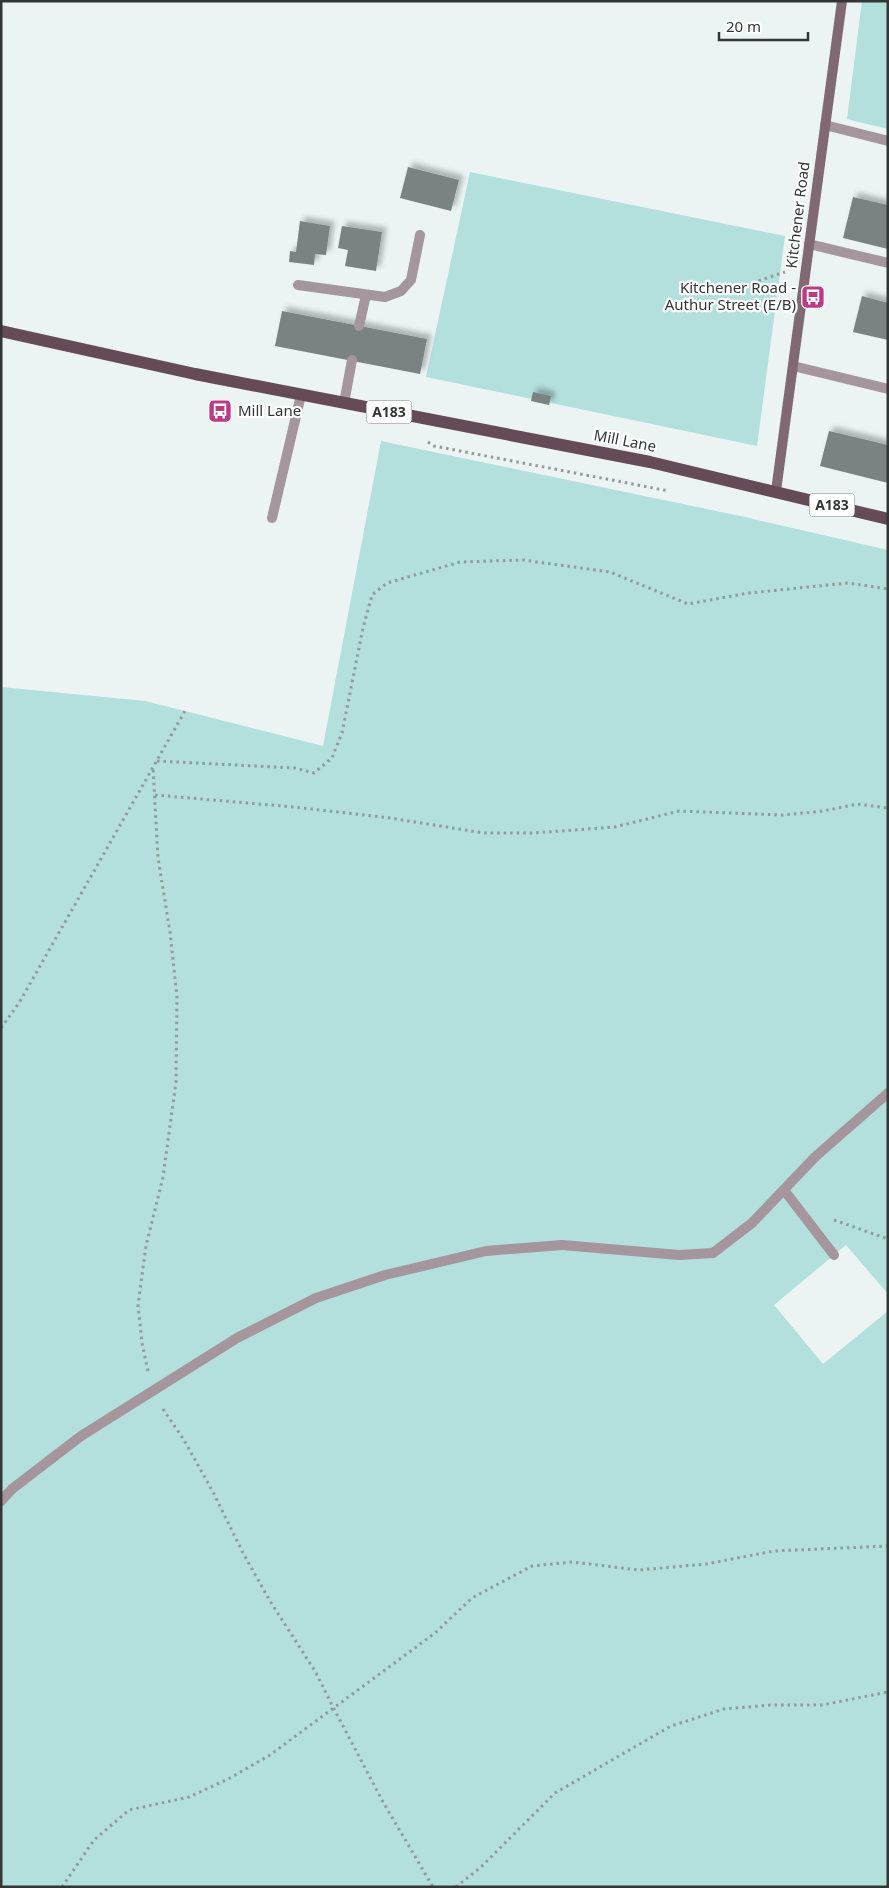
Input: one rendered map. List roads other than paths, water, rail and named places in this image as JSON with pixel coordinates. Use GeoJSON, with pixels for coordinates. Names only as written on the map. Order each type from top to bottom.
{"type":"FeatureCollection","features":[{"type":"Feature","properties":{"kind":"main road","name":"Mill Lane"},"geometry":{"type":"LineString","coordinates":[[1,331],[195,374],[650,462],[888,519]]}},
{"type":"Feature","properties":{"kind":"street","name":"Kitchener Road"},"geometry":{"type":"LineString","coordinates":[[776,491],[842,1]]}},
{"type":"Feature","properties":{"kind":"street"},"geometry":{"type":"LineString","coordinates":[[825,125],[888,141]]}},
{"type":"Feature","properties":{"kind":"street"},"geometry":{"type":"LineString","coordinates":[[298,284],[385,297],[401,291],[411,280],[420,235]]}},
{"type":"Feature","properties":{"kind":"street"},"geometry":{"type":"LineString","coordinates":[[809,244],[888,263]]}},
{"type":"Feature","properties":{"kind":"street"},"geometry":{"type":"LineString","coordinates":[[359,326],[366,295]]}},
{"type":"Feature","properties":{"kind":"street"},"geometry":{"type":"LineString","coordinates":[[344,403],[352,360]]}},
{"type":"Feature","properties":{"kind":"street"},"geometry":{"type":"LineString","coordinates":[[793,366],[888,389]]}},
{"type":"Feature","properties":{"kind":"street"},"geometry":{"type":"LineString","coordinates":[[272,518],[301,395]]}},
{"type":"Feature","properties":{"kind":"street"},"geometry":{"type":"LineString","coordinates":[[1,1501],[12,1489],[81,1436],[237,1338],[316,1298],[385,1275],[486,1251],[562,1245],[679,1255],[712,1253],[752,1224],[815,1157],[888,1093]]}},
{"type":"Feature","properties":{"kind":"street"},"geometry":{"type":"LineString","coordinates":[[784,1190],[834,1255]]}},
{"type":"Feature","properties":{"kind":"place","name":"Kitchener Road - Authur Street (E/B)"},"geometry":{"type":"Point","coordinates":[813,297]}},
{"type":"Feature","properties":{"kind":"place","name":"Mill Lane"},"geometry":{"type":"Point","coordinates":[220,411]}}]}
